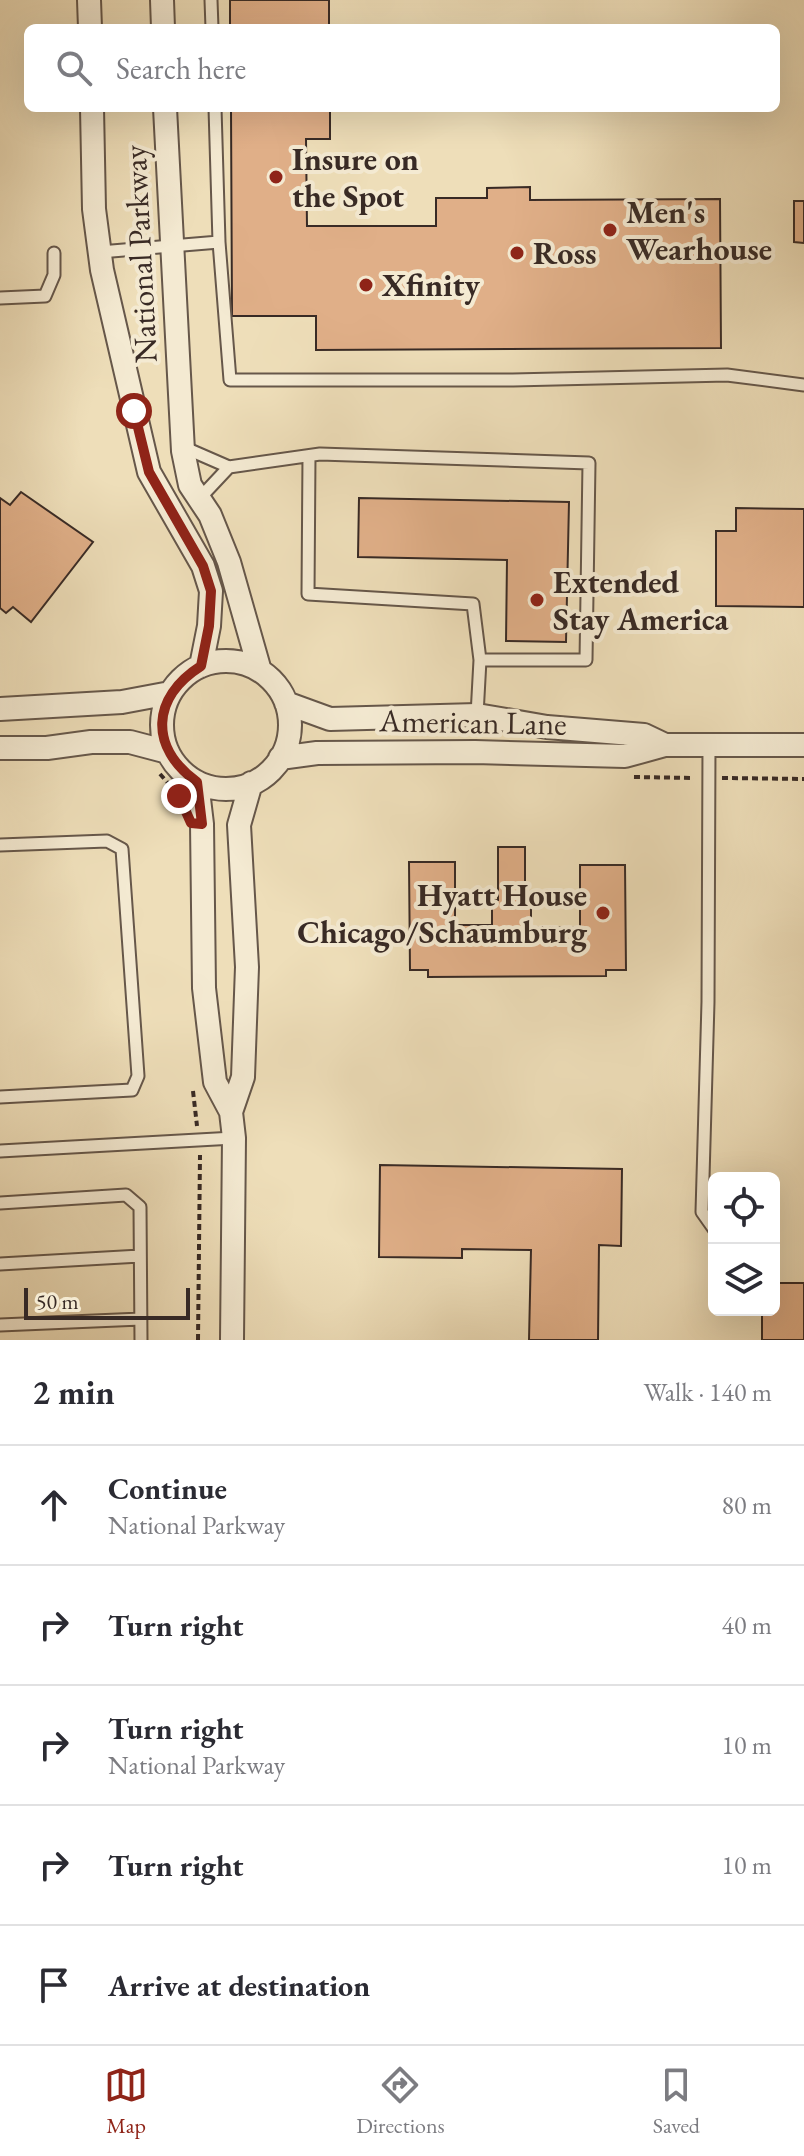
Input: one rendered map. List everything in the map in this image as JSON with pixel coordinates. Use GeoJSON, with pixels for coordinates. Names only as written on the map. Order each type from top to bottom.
{"type":"FeatureCollection","features":[{"type":"Feature","properties":{"kind":"street"},"geometry":{"type":"LineString","coordinates":[[89,0],[90,24]]}},
{"type":"Feature","properties":{"kind":"street"},"geometry":{"type":"LineString","coordinates":[[162,0],[163,24]]}},
{"type":"Feature","properties":{"kind":"street","name":"National Parkway"},"geometry":{"type":"LineString","coordinates":[[92,112],[94,209],[100,252],[149,472],[203,566],[211,591],[209,626],[201,666]]}},
{"type":"Feature","properties":{"kind":"street","name":"National Parkway"},"geometry":{"type":"LineString","coordinates":[[165,112],[183,446],[190,485],[210,515],[229,562],[260,671]]}},
{"type":"Feature","properties":{"kind":"street"},"geometry":{"type":"LineString","coordinates":[[162,760],[163,712],[170,693],[183,677],[201,666],[221,661],[241,663],[260,671],[275,684],[286,703],[290,724],[287,746],[280,758],[260,779],[240,788],[188,789]]}},
{"type":"Feature","properties":{"kind":"street"},"geometry":{"type":"LineString","coordinates":[[0,709],[122,702],[170,693]]}},
{"type":"Feature","properties":{"kind":"street","name":"American Lane"},"geometry":{"type":"LineString","coordinates":[[286,703],[330,719],[477,715],[547,727],[644,735],[665,745]]}},
{"type":"Feature","properties":{"kind":"street"},"geometry":{"type":"LineString","coordinates":[[0,748],[130,742],[180,770],[202,824],[204,988],[215,1082],[231,1112],[234,1138],[232,1340]]}},
{"type":"Feature","properties":{"kind":"street","name":"American Lane"},"geometry":{"type":"LineString","coordinates":[[280,758],[333,753],[475,752],[625,756],[665,745],[804,745]]}},
{"type":"Feature","properties":{"kind":"street"},"geometry":{"type":"LineString","coordinates":[[231,1112],[243,1077],[247,967],[239,825],[251,783]]}},
{"type":"Feature","properties":{"kind":"lane"},"geometry":{"type":"LineString","coordinates":[[211,0],[212,24]]}},
{"type":"Feature","properties":{"kind":"lane"},"geometry":{"type":"LineString","coordinates":[[215,112],[219,242],[230,380],[513,380],[727,375],[804,385]]}},
{"type":"Feature","properties":{"kind":"lane"},"geometry":{"type":"LineString","coordinates":[[100,252],[219,242]]}},
{"type":"Feature","properties":{"kind":"lane"},"geometry":{"type":"LineString","coordinates":[[0,298],[45,296],[54,275],[54,253]]}},
{"type":"Feature","properties":{"kind":"lane"},"geometry":{"type":"LineString","coordinates":[[183,446],[229,467],[309,456],[589,463],[586,660],[480,660]]}},
{"type":"Feature","properties":{"kind":"lane"},"geometry":{"type":"LineString","coordinates":[[309,456],[308,594],[473,604],[480,660],[477,715]]}},
{"type":"Feature","properties":{"kind":"lane"},"geometry":{"type":"LineString","coordinates":[[199,499],[229,467]]}},
{"type":"Feature","properties":{"kind":"lane"},"geometry":{"type":"LineString","coordinates":[[708,1220],[702,1212],[708,1002],[709,745]]}},
{"type":"Feature","properties":{"kind":"lane"},"geometry":{"type":"LineString","coordinates":[[0,845],[107,841],[122,849],[138,1076],[132,1090],[0,1097]]}},
{"type":"Feature","properties":{"kind":"lane"},"geometry":{"type":"LineString","coordinates":[[0,1151],[234,1138]]}},
{"type":"Feature","properties":{"kind":"lane"},"geometry":{"type":"LineString","coordinates":[[0,1203],[126,1195],[140,1207],[141,1340]]}},
{"type":"Feature","properties":{"kind":"lane"},"geometry":{"type":"LineString","coordinates":[[0,1264],[140,1256]]}},
{"type":"Feature","properties":{"kind":"lane"},"geometry":{"type":"LineString","coordinates":[[0,1325],[141,1319]]}},
{"type":"Feature","properties":{"kind":"path"},"geometry":{"type":"LineString","coordinates":[[162,760],[188,789]]}},
{"type":"Feature","properties":{"kind":"path"},"geometry":{"type":"LineString","coordinates":[[631,777],[804,779]]}},
{"type":"Feature","properties":{"kind":"building"},"geometry":{"type":"Polygon","coordinates":[[[230,0],[329,0],[329,24],[230,24],[230,0]]]}},
{"type":"Feature","properties":{"kind":"building"},"geometry":{"type":"Polygon","coordinates":[[[231,112],[330,112],[330,139],[306,139],[307,226],[436,226],[436,198],[487,198],[487,188],[530,187],[530,200],[720,199],[721,348],[316,350],[316,316],[232,316],[231,112]]]}},
{"type":"Feature","properties":{"kind":"building"},"geometry":{"type":"Polygon","coordinates":[[[794,201],[804,201],[804,243],[794,242],[794,201]]]}},
{"type":"Feature","properties":{"kind":"building"},"geometry":{"type":"Polygon","coordinates":[[[21,492],[93,542],[31,622],[13,607],[6,613],[0,608],[0,498],[10,505],[21,492]]]}},
{"type":"Feature","properties":{"kind":"building","name":"Extended Stay America"},"geometry":{"type":"Polygon","coordinates":[[[359,498],[569,502],[566,642],[506,641],[507,560],[358,557],[359,498]]]}},
{"type":"Feature","properties":{"kind":"building"},"geometry":{"type":"Polygon","coordinates":[[[736,508],[804,509],[804,607],[716,606],[716,531],[736,531],[736,508]]]}},
{"type":"Feature","properties":{"kind":"building","name":"Hyatt House Chicago/Schaumburg"},"geometry":{"type":"Polygon","coordinates":[[[498,847],[525,847],[525,900],[531,900],[531,927],[580,927],[580,865],[625,865],[626,970],[606,970],[606,976],[428,977],[428,970],[410,970],[409,862],[455,862],[455,925],[492,925],[492,900],[498,900],[498,847]]]}},
{"type":"Feature","properties":{"kind":"building"},"geometry":{"type":"Polygon","coordinates":[[[380,1165],[622,1169],[621,1246],[599,1245],[598,1340],[529,1340],[531,1250],[462,1249],[462,1258],[379,1257],[380,1165]]]}},
{"type":"Feature","properties":{"kind":"building"},"geometry":{"type":"Polygon","coordinates":[[[780,1283],[804,1283],[804,1340],[762,1340],[762,1316],[780,1316],[780,1283]]]}},
{"type":"Feature","properties":{"kind":"place","name":"Insure on the Spot"},"geometry":{"type":"Point","coordinates":[276,177]}},
{"type":"Feature","properties":{"kind":"place","name":"Men's Wearhouse"},"geometry":{"type":"Point","coordinates":[610,230]}},
{"type":"Feature","properties":{"kind":"place","name":"Ross"},"geometry":{"type":"Point","coordinates":[517,253]}},
{"type":"Feature","properties":{"kind":"place","name":"Xfinity"},"geometry":{"type":"Point","coordinates":[366,285]}},
{"type":"Feature","properties":{"kind":"place","name":"Extended Stay America"},"geometry":{"type":"Point","coordinates":[537,600]}},
{"type":"Feature","properties":{"kind":"place","name":"Hyatt House Chicago/Schaumburg"},"geometry":{"type":"Point","coordinates":[603,913]}},
{"type":"Feature","properties":{"kind":"route"},"geometry":{"type":"LineString","coordinates":[[134,411],[149,472],[203,566],[211,591],[209,626],[201,666],[183,677],[170,693],[163,712],[162,732],[168,752],[180,770],[197,782],[202,824],[191,823],[179,796]]}}]}
